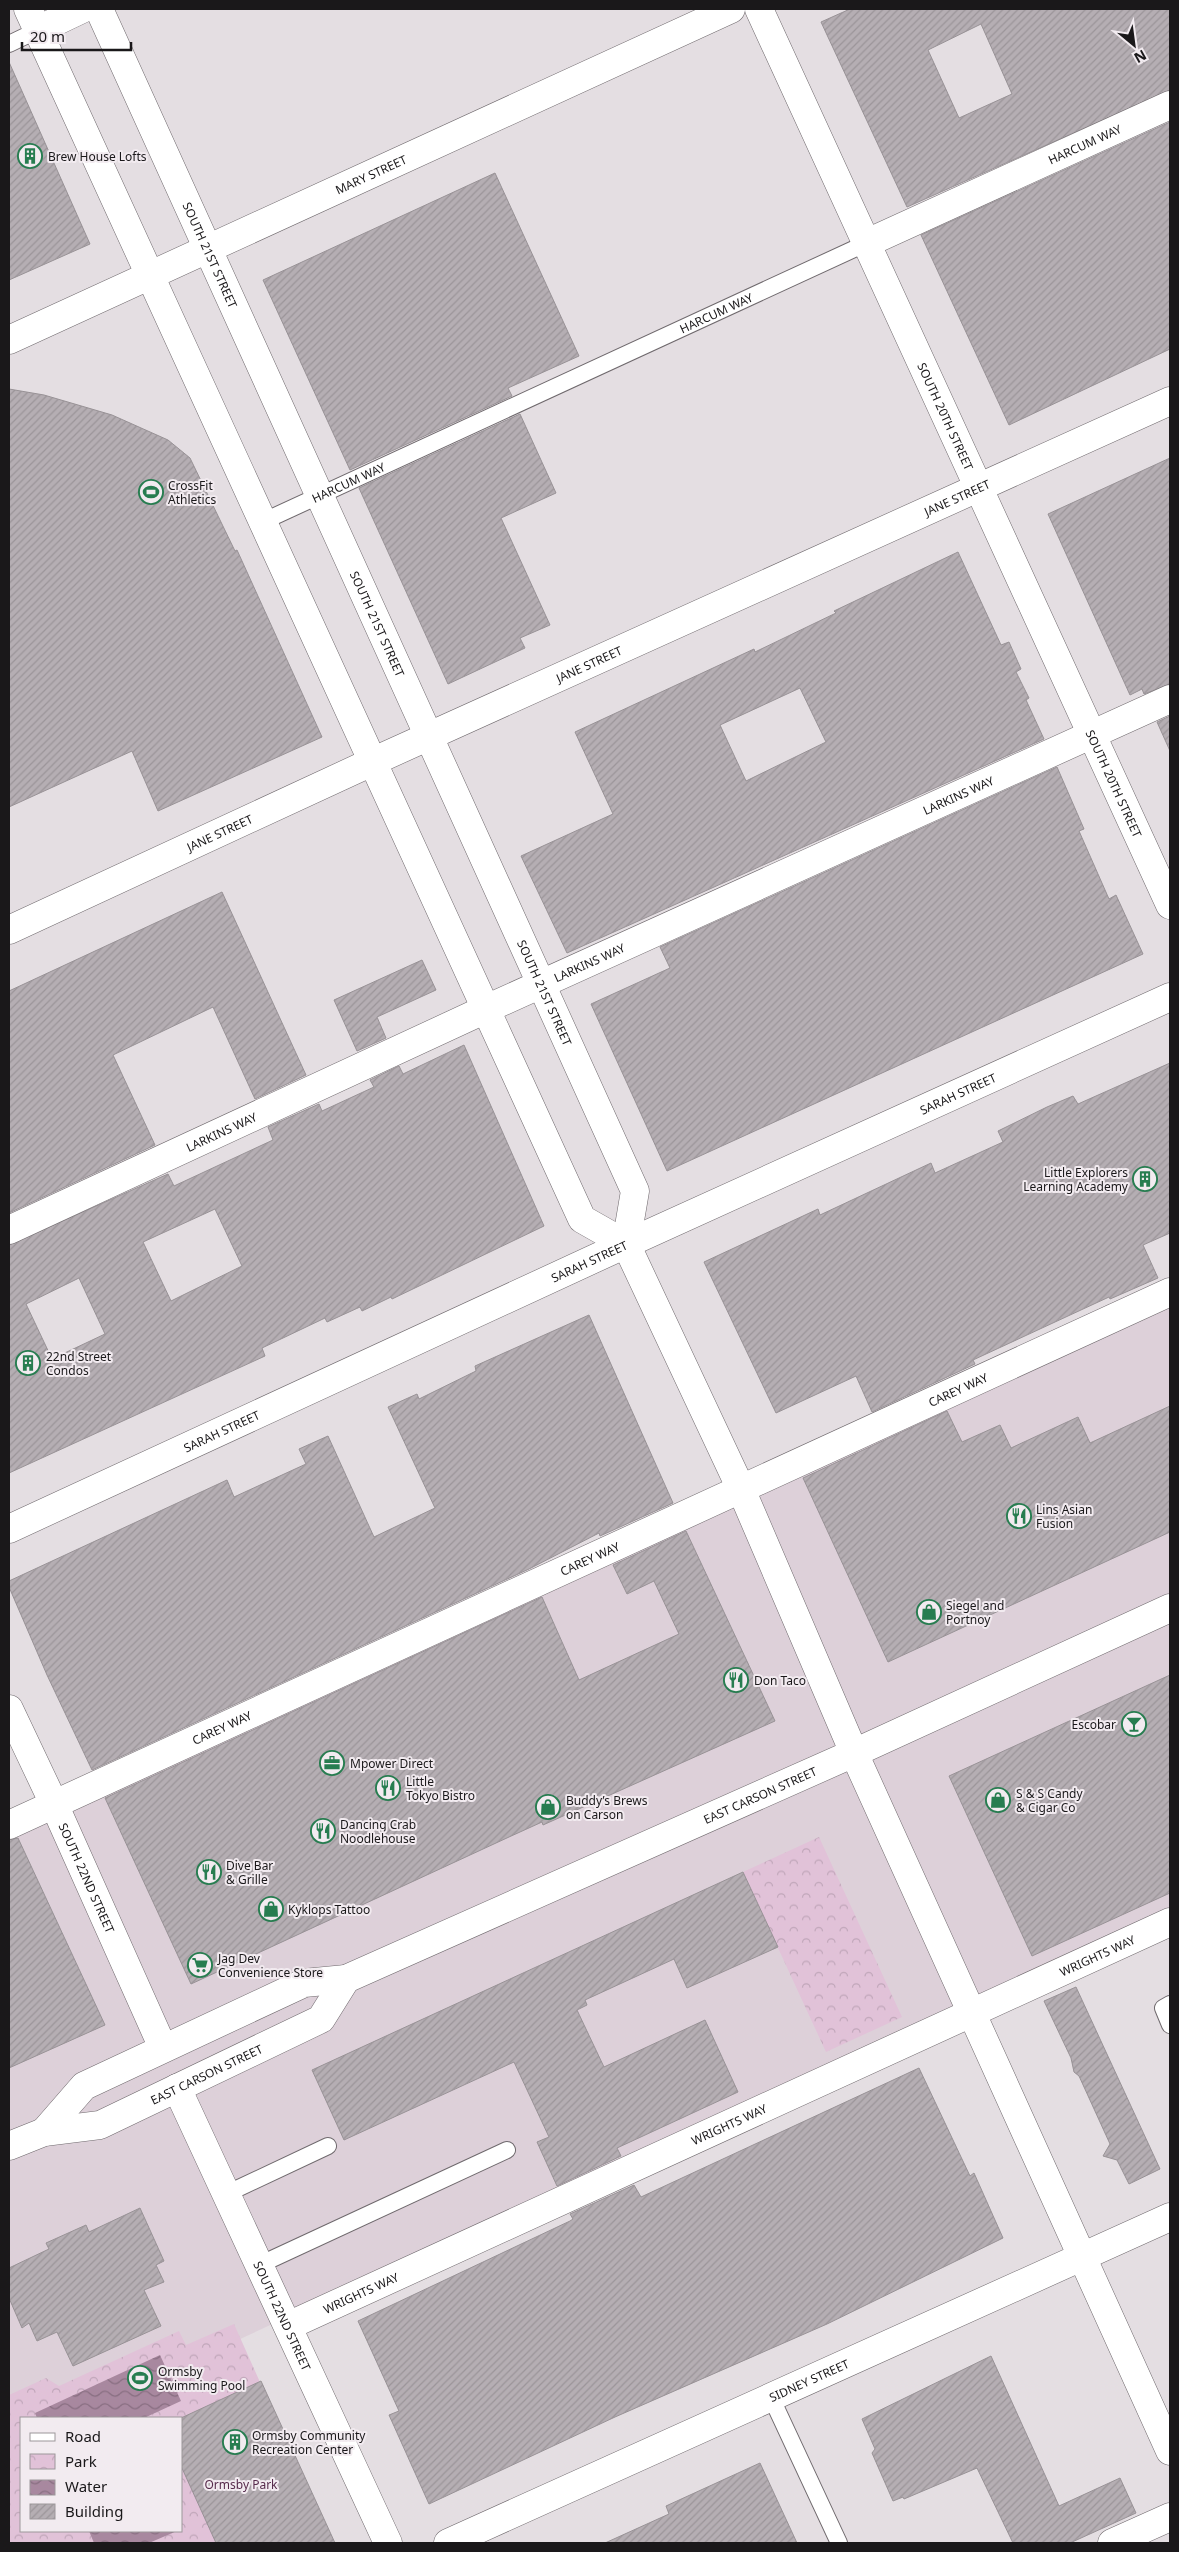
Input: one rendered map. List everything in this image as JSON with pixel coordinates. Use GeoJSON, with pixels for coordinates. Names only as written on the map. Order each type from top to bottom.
{"type":"FeatureCollection","features":[{"type":"Feature","properties":{"kind":"street"},"geometry":{"type":"LineString","coordinates":[[82,9],[33,19],[152,275],[262,522],[374,761],[582,1219],[626,1244],[741,1489],[854,1753],[1170,2451]]}},
{"type":"Feature","properties":{"kind":"street","name":"SOUTH 21ST STREET"},"geometry":{"type":"LineString","coordinates":[[99,9],[209,249],[427,737],[635,1191],[626,1244]]}},
{"type":"Feature","properties":{"kind":"street","name":"MARY STREET"},"geometry":{"type":"LineString","coordinates":[[9,340],[731,9]]}},
{"type":"Feature","properties":{"kind":"street","name":"SOUTH 20TH STREET"},"geometry":{"type":"LineString","coordinates":[[759,9],[1170,905]]}},
{"type":"Feature","properties":{"kind":"street","name":"HARCUM WAY"},"geometry":{"type":"LineString","coordinates":[[867,243],[1170,105]]}},
{"type":"Feature","properties":{"kind":"street","name":"JANE STREET"},"geometry":{"type":"LineString","coordinates":[[9,930],[374,761],[1170,401]]}},
{"type":"Feature","properties":{"kind":"street","name":"LARKINS WAY"},"geometry":{"type":"LineString","coordinates":[[9,1230],[486,1009],[1170,698]]}},
{"type":"Feature","properties":{"kind":"street","name":"SARAH STREET"},"geometry":{"type":"LineString","coordinates":[[9,1529],[626,1244],[1170,997]]}},
{"type":"Feature","properties":{"kind":"street","name":"CAREY WAY"},"geometry":{"type":"LineString","coordinates":[[9,1825],[1170,1292]]}},
{"type":"Feature","properties":{"kind":"street","name":"EAST CARSON STREET"},"geometry":{"type":"LineString","coordinates":[[44,2132],[84,2086],[163,2048],[304,1983],[346,1979],[854,1753],[1170,1608]]}},
{"type":"Feature","properties":{"kind":"street","name":"SOUTH 22ND STREET"},"geometry":{"type":"LineString","coordinates":[[9,1709],[54,1804],[163,2048]]}},
{"type":"Feature","properties":{"kind":"street","name":"WRIGHTS WAY"},"geometry":{"type":"LineString","coordinates":[[288,2326],[1170,1922]]}},
{"type":"Feature","properties":{"kind":"street","name":"EAST CARSON STREET"},"geometry":{"type":"LineString","coordinates":[[9,2146],[44,2132],[100,2125],[321,2019],[346,1979]]}},
{"type":"Feature","properties":{"kind":"street","name":"SOUTH 22ND STREET"},"geometry":{"type":"LineString","coordinates":[[177,2088],[388,2543]]}},
{"type":"Feature","properties":{"kind":"street","name":"SIDNEY STREET"},"geometry":{"type":"LineString","coordinates":[[448,2543],[1170,2217]]}},
{"type":"Feature","properties":{"kind":"street"},"geometry":{"type":"LineString","coordinates":[[1112,2543],[1170,2517]]}},
{"type":"Feature","properties":{"kind":"lane"},"geometry":{"type":"LineString","coordinates":[[9,44],[33,19]]}},
{"type":"Feature","properties":{"kind":"lane","name":"HARCUM WAY"},"geometry":{"type":"LineString","coordinates":[[262,522],[867,243]]}},
{"type":"Feature","properties":{"kind":"lane"},"geometry":{"type":"LineString","coordinates":[[1170,2004],[1162,2008],[1170,2025]]}},
{"type":"Feature","properties":{"kind":"lane"},"geometry":{"type":"LineString","coordinates":[[226,2194],[328,2146]]}},
{"type":"Feature","properties":{"kind":"lane"},"geometry":{"type":"LineString","coordinates":[[259,2265],[507,2150]]}},
{"type":"Feature","properties":{"kind":"lane"},"geometry":{"type":"LineString","coordinates":[[772,2397],[838,2543]]}},
{"type":"Feature","properties":{"kind":"shaded area"},"geometry":{"type":"Polygon","coordinates":[[[1170,1292],[1170,1912],[70,2417],[20,2417],[9,2445],[9,1825],[1170,1292]]]}},
{"type":"Feature","properties":{"kind":"green space"},"geometry":{"type":"Polygon","coordinates":[[[819,1837],[902,2017],[826,2052],[743,1872],[819,1837]]]}},
{"type":"Feature","properties":{"kind":"green space","name":"Ormsby Park"},"geometry":{"type":"Polygon","coordinates":[[[234,2324],[332,2543],[9,2543],[9,2395],[46,2378],[59,2386],[179,2331],[186,2345],[234,2324]]]}},
{"type":"Feature","properties":{"kind":"water","name":"Ormsby Swimming Pool"},"geometry":{"type":"Polygon","coordinates":[[[160,2355],[181,2401],[146,2417],[37,2417],[35,2413],[160,2355]]]}},
{"type":"Feature","properties":{"kind":"water"},"geometry":{"type":"Polygon","coordinates":[[[89,2532],[175,2532],[149,2543],[94,2543],[89,2532]]]}},
{"type":"Feature","properties":{"kind":"building"},"geometry":{"type":"Polygon","coordinates":[[[850,9],[1170,9],[1170,90],[907,207],[821,22],[850,9]],[[981,24],[928,50],[959,118],[1012,94],[981,24]]]}},
{"type":"Feature","properties":{"kind":"building","name":"Brew House Lofts"},"geometry":{"type":"Polygon","coordinates":[[[9,62],[90,244],[9,280],[9,62]]]}},
{"type":"Feature","properties":{"kind":"building"},"geometry":{"type":"Polygon","coordinates":[[[1170,122],[1170,349],[1009,425],[921,235],[1170,122]]]}},
{"type":"Feature","properties":{"kind":"building"},"geometry":{"type":"Polygon","coordinates":[[[495,173],[579,356],[508,388],[512,396],[350,470],[263,280],[495,173]]]}},
{"type":"Feature","properties":{"kind":"building"},"geometry":{"type":"Polygon","coordinates":[[[9,389],[44,395],[112,415],[168,440],[190,458],[235,551],[237,550],[322,737],[158,811],[132,751],[9,807],[9,389]]]}},
{"type":"Feature","properties":{"kind":"building"},"geometry":{"type":"Polygon","coordinates":[[[520,414],[556,493],[501,518],[550,625],[520,638],[525,648],[448,684],[359,488],[520,414]]]}},
{"type":"Feature","properties":{"kind":"building"},"geometry":{"type":"Polygon","coordinates":[[[1170,458],[1170,684],[1144,694],[1142,689],[1130,695],[1048,514],[1170,458]]]}},
{"type":"Feature","properties":{"kind":"building"},"geometry":{"type":"Polygon","coordinates":[[[958,552],[1001,645],[1009,642],[1021,669],[1016,672],[1029,698],[1026,700],[1044,739],[567,953],[521,856],[613,814],[575,732],[754,649],[755,652],[836,613],[834,611],[958,552]],[[800,688],[720,725],[746,781],[826,742],[800,688]]]}},
{"type":"Feature","properties":{"kind":"building"},"geometry":{"type":"Polygon","coordinates":[[[1170,716],[1170,751],[1157,722],[1170,716]]]}},
{"type":"Feature","properties":{"kind":"building"},"geometry":{"type":"Polygon","coordinates":[[[1057,767],[1084,829],[1079,831],[1109,899],[1116,895],[1143,954],[667,1171],[591,1004],[670,968],[660,947],[1057,767]]]}},
{"type":"Feature","properties":{"kind":"building"},"geometry":{"type":"Polygon","coordinates":[[[222,892],[306,1075],[255,1099],[213,1007],[113,1055],[155,1145],[9,1213],[9,991],[222,892]]]}},
{"type":"Feature","properties":{"kind":"building"},"geometry":{"type":"Polygon","coordinates":[[[422,960],[436,990],[377,1017],[386,1038],[357,1051],[334,1000],[422,960]]]}},
{"type":"Feature","properties":{"kind":"building"},"geometry":{"type":"Polygon","coordinates":[[[464,1045],[544,1226],[392,1299],[391,1297],[362,1311],[360,1307],[327,1322],[325,1318],[262,1348],[265,1356],[9,1473],[9,1245],[168,1174],[174,1186],[273,1140],[268,1127],[319,1104],[322,1111],[374,1087],[370,1080],[399,1066],[403,1074],[464,1045]],[[215,1209],[143,1242],[171,1301],[242,1266],[215,1209]],[[79,1278],[26,1304],[52,1359],[105,1334],[79,1278]]]}},
{"type":"Feature","properties":{"kind":"building"},"geometry":{"type":"Polygon","coordinates":[[[1170,1063],[1170,1233],[1143,1245],[1158,1278],[1110,1299],[1109,1297],[973,1360],[975,1364],[872,1412],[856,1376],[776,1413],[704,1262],[818,1209],[820,1215],[931,1163],[935,1173],[1003,1142],[998,1131],[1047,1107],[1073,1096],[1078,1104],[1170,1063]]]}},
{"type":"Feature","properties":{"kind":"building"},"geometry":{"type":"Polygon","coordinates":[[[589,1315],[673,1503],[600,1536],[599,1533],[529,1569],[92,1770],[47,1675],[9,1587],[9,1581],[227,1480],[234,1497],[306,1464],[299,1449],[328,1436],[374,1537],[435,1508],[388,1407],[417,1394],[419,1399],[476,1371],[475,1366],[589,1315]]]}},
{"type":"Feature","properties":{"kind":"building"},"geometry":{"type":"Polygon","coordinates":[[[1170,1406],[1170,1532],[888,1662],[803,1478],[947,1411],[962,1442],[1000,1425],[1011,1448],[1078,1417],[1090,1443],[1170,1406]]]}},
{"type":"Feature","properties":{"kind":"building"},"geometry":{"type":"Polygon","coordinates":[[[686,1531],[775,1721],[543,1825],[542,1822],[191,1984],[105,1798],[542,1597],[579,1680],[679,1634],[654,1581],[627,1594],[613,1565],[686,1531]]]}},
{"type":"Feature","properties":{"kind":"building"},"geometry":{"type":"Polygon","coordinates":[[[1170,1675],[1170,1893],[1032,1956],[949,1776],[1170,1675]]]}},
{"type":"Feature","properties":{"kind":"building"},"geometry":{"type":"Polygon","coordinates":[[[18,1838],[105,2025],[9,2068],[9,1840],[18,1838]]]}},
{"type":"Feature","properties":{"kind":"building"},"geometry":{"type":"Polygon","coordinates":[[[743,1872],[778,1947],[687,1988],[674,1959],[585,2000],[587,2005],[577,2010],[604,2067],[705,2020],[738,2092],[617,2148],[621,2156],[557,2186],[537,2142],[549,2137],[514,2062],[344,2140],[312,2070],[743,1872]]]}},
{"type":"Feature","properties":{"kind":"building"},"geometry":{"type":"Polygon","coordinates":[[[1076,1987],[1160,2169],[1129,2184],[1117,2160],[1103,2156],[1110,2144],[1079,2076],[1074,2072],[1071,2058],[1044,2001],[1076,1987]]]}},
{"type":"Feature","properties":{"kind":"building"},"geometry":{"type":"Polygon","coordinates":[[[919,2068],[970,2176],[974,2173],[1003,2238],[827,2324],[615,2417],[429,2504],[389,2415],[399,2411],[358,2321],[570,2221],[573,2219],[570,2214],[634,2185],[641,2197],[919,2068]]]}},
{"type":"Feature","properties":{"kind":"building"},"geometry":{"type":"Polygon","coordinates":[[[140,2208],[164,2261],[156,2265],[164,2282],[144,2290],[161,2326],[73,2366],[57,2332],[37,2341],[29,2323],[22,2328],[9,2298],[9,2268],[49,2249],[46,2243],[86,2225],[89,2232],[140,2208]]]}},
{"type":"Feature","properties":{"kind":"building"},"geometry":{"type":"Polygon","coordinates":[[[991,2356],[1059,2506],[1120,2478],[1136,2513],[1070,2543],[1013,2543],[977,2468],[904,2499],[903,2497],[893,2501],[872,2453],[875,2449],[862,2419],[991,2356]]]}},
{"type":"Feature","properties":{"kind":"building","name":"Ormsby Community Recreation Center"},"geometry":{"type":"Polygon","coordinates":[[[261,2381],[335,2543],[216,2543],[182,2468],[182,2418],[261,2381]]]}},
{"type":"Feature","properties":{"kind":"building"},"geometry":{"type":"Polygon","coordinates":[[[760,2463],[797,2543],[605,2543],[669,2514],[666,2506],[760,2463]]]}},
{"type":"Feature","properties":{"kind":"place","name":"Brew House Lofts"},"geometry":{"type":"Point","coordinates":[30,156]}},
{"type":"Feature","properties":{"kind":"place","name":"CrossFit Athletics"},"geometry":{"type":"Point","coordinates":[151,492]}},
{"type":"Feature","properties":{"kind":"place","name":"Little Explorers Learning Academy"},"geometry":{"type":"Point","coordinates":[1145,1179]}},
{"type":"Feature","properties":{"kind":"place","name":"22nd Street Condos"},"geometry":{"type":"Point","coordinates":[28,1363]}},
{"type":"Feature","properties":{"kind":"place","name":"Lins Asian Fusion"},"geometry":{"type":"Point","coordinates":[1019,1516]}},
{"type":"Feature","properties":{"kind":"place","name":"Siegel and Portnoy"},"geometry":{"type":"Point","coordinates":[929,1612]}},
{"type":"Feature","properties":{"kind":"place","name":"Don Taco"},"geometry":{"type":"Point","coordinates":[736,1680]}},
{"type":"Feature","properties":{"kind":"place","name":"Escobar"},"geometry":{"type":"Point","coordinates":[1134,1724]}},
{"type":"Feature","properties":{"kind":"place","name":"Mpower Direct"},"geometry":{"type":"Point","coordinates":[332,1763]}},
{"type":"Feature","properties":{"kind":"place","name":"Little Tokyo Bistro"},"geometry":{"type":"Point","coordinates":[388,1788]}},
{"type":"Feature","properties":{"kind":"place","name":"S & S Candy & Cigar Co"},"geometry":{"type":"Point","coordinates":[998,1800]}},
{"type":"Feature","properties":{"kind":"place","name":"Buddy’s Brews on Carson"},"geometry":{"type":"Point","coordinates":[548,1807]}},
{"type":"Feature","properties":{"kind":"place","name":"Dancing Crab Noodlehouse"},"geometry":{"type":"Point","coordinates":[323,1831]}},
{"type":"Feature","properties":{"kind":"place","name":"Dive Bar & Grille"},"geometry":{"type":"Point","coordinates":[209,1872]}},
{"type":"Feature","properties":{"kind":"place","name":"Kyklops Tattoo"},"geometry":{"type":"Point","coordinates":[271,1909]}},
{"type":"Feature","properties":{"kind":"place","name":"Jag Dev Convenience Store"},"geometry":{"type":"Point","coordinates":[200,1965]}},
{"type":"Feature","properties":{"kind":"place","name":"Ormsby Swimming Pool"},"geometry":{"type":"Point","coordinates":[140,2378]}},
{"type":"Feature","properties":{"kind":"place","name":"Ormsby Community Recreation Center"},"geometry":{"type":"Point","coordinates":[235,2442]}}]}
